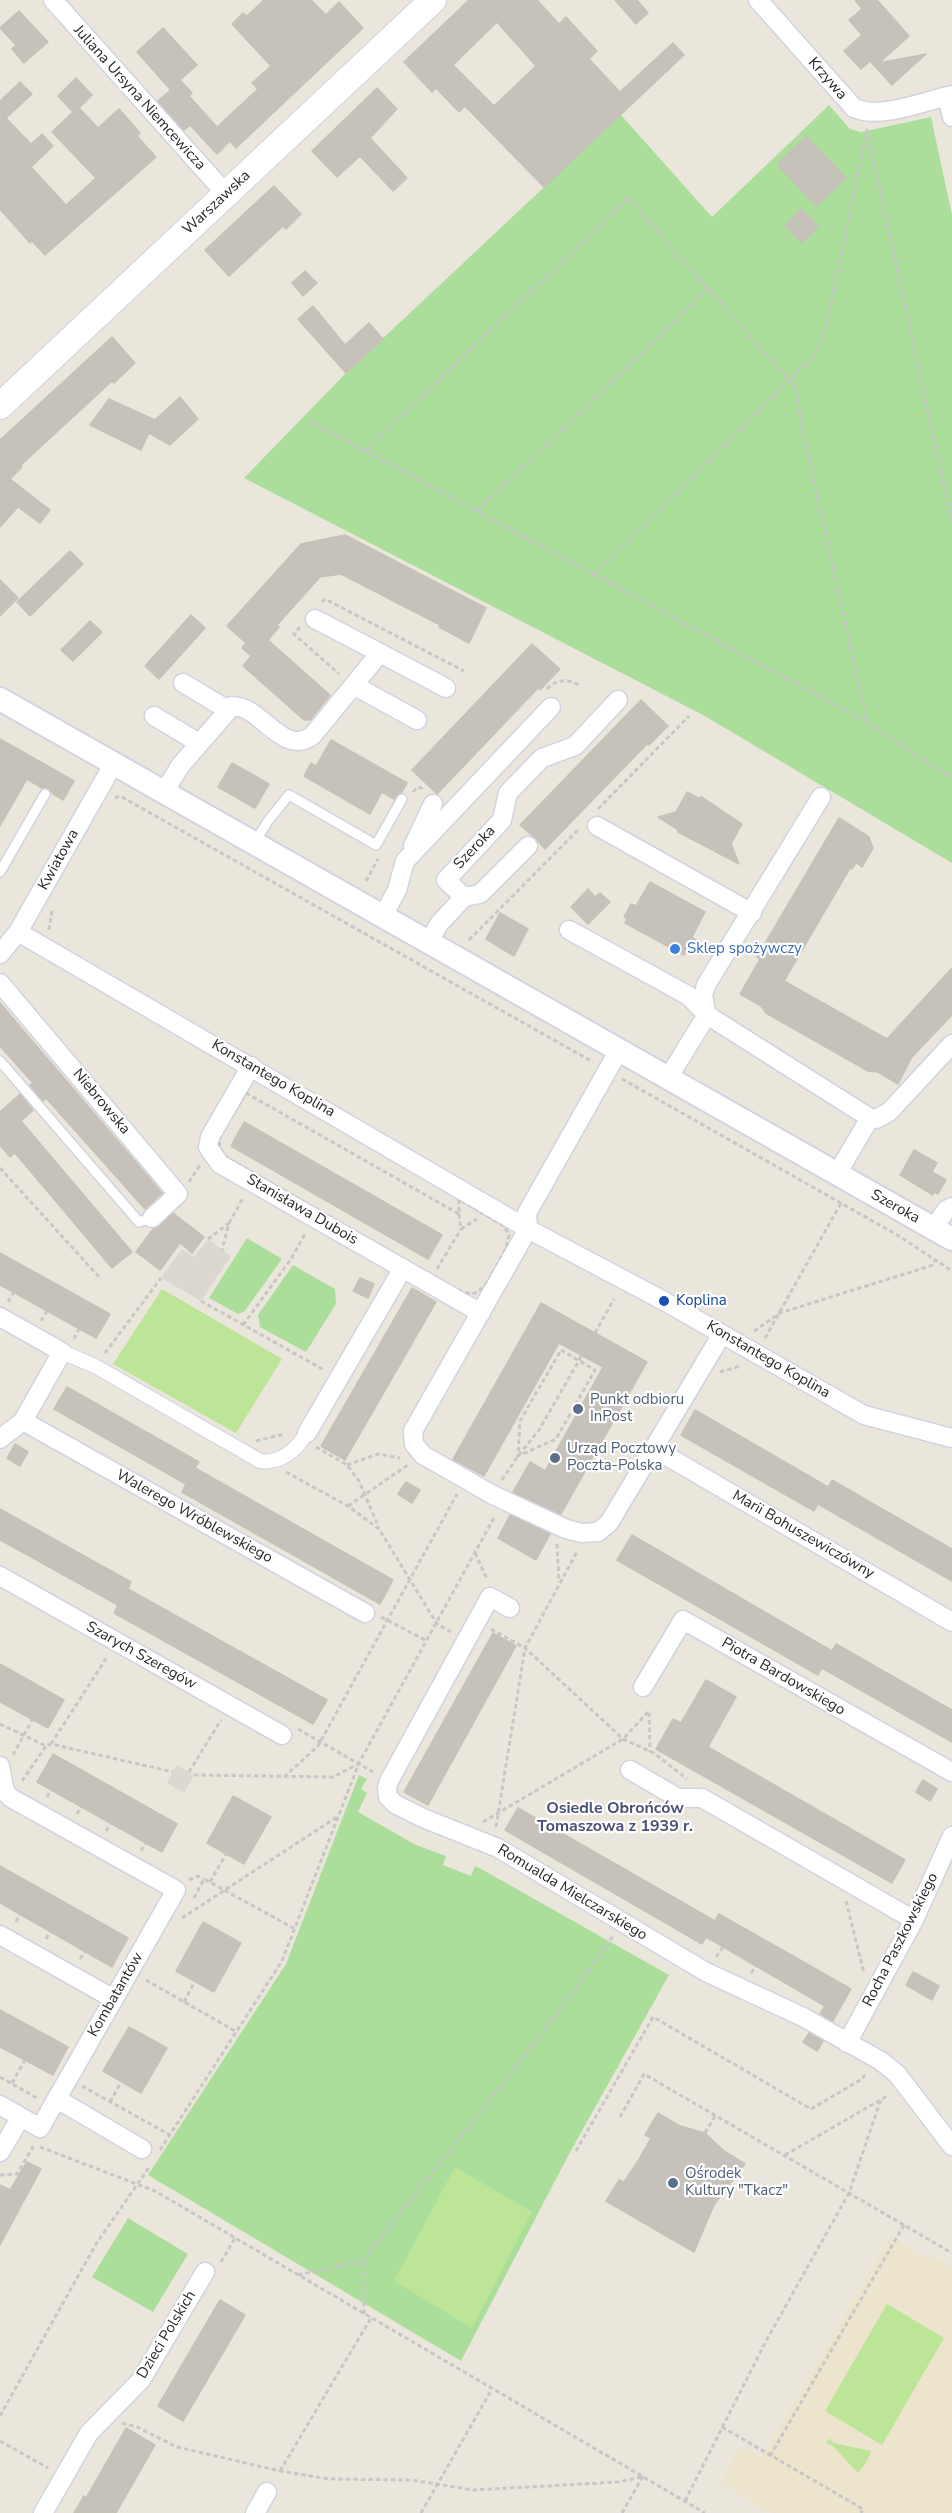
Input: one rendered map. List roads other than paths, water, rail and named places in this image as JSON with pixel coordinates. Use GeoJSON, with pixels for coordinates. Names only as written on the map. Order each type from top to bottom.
{"type":"FeatureCollection","features":[{"type":"Feature","properties":{"kind":"main road","name":"Warszawska"},"geometry":{"type":"LineString","coordinates":[[0,406],[433,0]]}},
{"type":"Feature","properties":{"kind":"street","name":"Juliana Ursyna Niemcewicza"},"geometry":{"type":"LineString","coordinates":[[52,0],[226,194]]}},
{"type":"Feature","properties":{"kind":"street","name":"Krzywa"},"geometry":{"type":"LineString","coordinates":[[758,0],[854,108],[864,112],[879,113],[949,96]]}},
{"type":"Feature","properties":{"kind":"street"},"geometry":{"type":"LineString","coordinates":[[949,96],[952,117]]}},
{"type":"Feature","properties":{"kind":"street"},"geometry":{"type":"LineString","coordinates":[[311,617],[446,688]]}},
{"type":"Feature","properties":{"kind":"street"},"geometry":{"type":"LineString","coordinates":[[164,792],[178,769],[232,706],[239,706],[285,738],[295,742],[305,741],[312,736],[351,683],[380,653]]}},
{"type":"Feature","properties":{"kind":"street"},"geometry":{"type":"LineString","coordinates":[[183,683],[228,710]]}},
{"type":"Feature","properties":{"kind":"street"},"geometry":{"type":"LineString","coordinates":[[351,683],[417,720]]}},
{"type":"Feature","properties":{"kind":"street","name":"Szeroka"},"geometry":{"type":"LineString","coordinates":[[0,699],[943,1234]]}},
{"type":"Feature","properties":{"kind":"street","name":"Szeroka"},"geometry":{"type":"LineString","coordinates":[[464,897],[446,880],[502,819],[508,794],[542,758],[575,746],[618,700]]}},
{"type":"Feature","properties":{"kind":"street"},"geometry":{"type":"LineString","coordinates":[[405,861],[551,707]]}},
{"type":"Feature","properties":{"kind":"street"},"geometry":{"type":"LineString","coordinates":[[154,716],[199,743]]}},
{"type":"Feature","properties":{"kind":"street","name":"Kwiatowa"},"geometry":{"type":"LineString","coordinates":[[0,954],[18,932],[114,763]]}},
{"type":"Feature","properties":{"kind":"street"},"geometry":{"type":"LineString","coordinates":[[668,1078],[707,1015],[703,996],[706,985],[821,797]]}},
{"type":"Feature","properties":{"kind":"street"},"geometry":{"type":"LineString","coordinates":[[383,916],[397,890],[405,861],[433,804]]}},
{"type":"Feature","properties":{"kind":"street"},"geometry":{"type":"LineString","coordinates":[[597,826],[752,913]]}},
{"type":"Feature","properties":{"kind":"street"},"geometry":{"type":"LineString","coordinates":[[428,943],[439,924],[464,897],[480,894],[528,846]]}},
{"type":"Feature","properties":{"kind":"street"},"geometry":{"type":"LineString","coordinates":[[568,930],[689,996],[707,1015],[870,1118],[876,1119],[889,1112],[952,1044]]}},
{"type":"Feature","properties":{"kind":"street","name":"Konstantego Koplina"},"geometry":{"type":"LineString","coordinates":[[18,932],[528,1229],[722,1334],[864,1415],[952,1438]]}},
{"type":"Feature","properties":{"kind":"street","name":"Niebrowska"},"geometry":{"type":"LineString","coordinates":[[0,983],[178,1194],[152,1218]]}},
{"type":"Feature","properties":{"kind":"street"},"geometry":{"type":"LineString","coordinates":[[619,1050],[527,1213],[528,1229],[413,1431],[414,1444],[423,1455],[493,1495],[562,1527],[582,1533],[598,1532],[609,1523],[722,1334]]}},
{"type":"Feature","properties":{"kind":"street","name":"Stanisława Dubois"},"geometry":{"type":"LineString","coordinates":[[251,1066],[242,1089],[210,1137],[208,1147],[220,1164],[481,1313]]}},
{"type":"Feature","properties":{"kind":"street"},"geometry":{"type":"LineString","coordinates":[[837,1174],[870,1118]]}},
{"type":"Feature","properties":{"kind":"street"},"geometry":{"type":"LineString","coordinates":[[943,1234],[946,1210],[952,1207]]}},
{"type":"Feature","properties":{"kind":"street"},"geometry":{"type":"LineString","coordinates":[[0,1317],[62,1352],[95,1366],[250,1456],[270,1462],[284,1458],[305,1436],[403,1268]]}},
{"type":"Feature","properties":{"kind":"street"},"geometry":{"type":"LineString","coordinates":[[0,1439],[23,1421],[62,1352]]}},
{"type":"Feature","properties":{"kind":"street","name":"Walerego Wróblewskiego"},"geometry":{"type":"LineString","coordinates":[[23,1421],[364,1613]]}},
{"type":"Feature","properties":{"kind":"street","name":"Marii Bohuszewiczówny"},"geometry":{"type":"LineString","coordinates":[[653,1448],[952,1622]]}},
{"type":"Feature","properties":{"kind":"street","name":"Szarych Szeregów"},"geometry":{"type":"LineString","coordinates":[[0,1576],[282,1735]]}},
{"type":"Feature","properties":{"kind":"street","name":"Romualda Mielczarskiego"},"geometry":{"type":"LineString","coordinates":[[510,1608],[490,1597],[389,1781],[388,1797],[395,1804],[423,1818],[498,1848],[620,1923],[706,1972],[803,2018],[847,2043]]}},
{"type":"Feature","properties":{"kind":"street","name":"Piotra Bardowskiego"},"geometry":{"type":"LineString","coordinates":[[643,1687],[683,1620],[952,1772]]}},
{"type":"Feature","properties":{"kind":"street","name":"Kombatantów"},"geometry":{"type":"LineString","coordinates":[[0,1766],[5,1792],[11,1798],[176,1890],[69,2079],[51,2101],[40,2128],[16,2124],[0,2105]]}},
{"type":"Feature","properties":{"kind":"street"},"geometry":{"type":"LineString","coordinates":[[630,1770],[678,1798],[702,1798],[914,1920]]}},
{"type":"Feature","properties":{"kind":"street","name":"Rocha Paszkowskiego"},"geometry":{"type":"LineString","coordinates":[[847,2043],[914,1920],[952,1836]]}},
{"type":"Feature","properties":{"kind":"street"},"geometry":{"type":"LineString","coordinates":[[0,1935],[114,1999]]}},
{"type":"Feature","properties":{"kind":"street"},"geometry":{"type":"LineString","coordinates":[[847,2043],[881,2061],[897,2074],[952,2146]]}},
{"type":"Feature","properties":{"kind":"street"},"geometry":{"type":"LineString","coordinates":[[51,2101],[150,2156]]}},
{"type":"Feature","properties":{"kind":"street"},"geometry":{"type":"LineString","coordinates":[[0,2152],[16,2124]]}},
{"type":"Feature","properties":{"kind":"street","name":"Dzieci Polskich"},"geometry":{"type":"LineString","coordinates":[[43,2513],[89,2433],[141,2380],[205,2272]]}},
{"type":"Feature","properties":{"kind":"street"},"geometry":{"type":"LineString","coordinates":[[255,2513],[267,2492]]}},
{"type":"Feature","properties":{"kind":"lane"},"geometry":{"type":"LineString","coordinates":[[0,872],[45,794]]}},
{"type":"Feature","properties":{"kind":"lane"},"geometry":{"type":"LineString","coordinates":[[254,844],[268,821],[289,795],[375,845],[402,799]]}},
{"type":"Feature","properties":{"kind":"lane"},"geometry":{"type":"LineString","coordinates":[[0,1061],[140,1222],[152,1218]]}},
{"type":"Feature","properties":{"kind":"place","name":"Sklep spożywczy"},"geometry":{"type":"Point","coordinates":[675,949]}},
{"type":"Feature","properties":{"kind":"place","name":"Koplina"},"geometry":{"type":"Point","coordinates":[664,1301]}},
{"type":"Feature","properties":{"kind":"place","name":"Punkt odbioru InPost"},"geometry":{"type":"Point","coordinates":[578,1409]}},
{"type":"Feature","properties":{"kind":"place","name":"Urząd Pocztowy Poczta-Polska"},"geometry":{"type":"Point","coordinates":[555,1458]}},
{"type":"Feature","properties":{"kind":"place","name":"Ośrodek Kultury \"Tkacz\""},"geometry":{"type":"Point","coordinates":[673,2183]}},
{"type":"Feature","properties":{"kind":"district","name":"Osiedle Obrońców Tomaszowa z 1939 r."},"geometry":{"type":"Point","coordinates":[615,1818]}}]}
